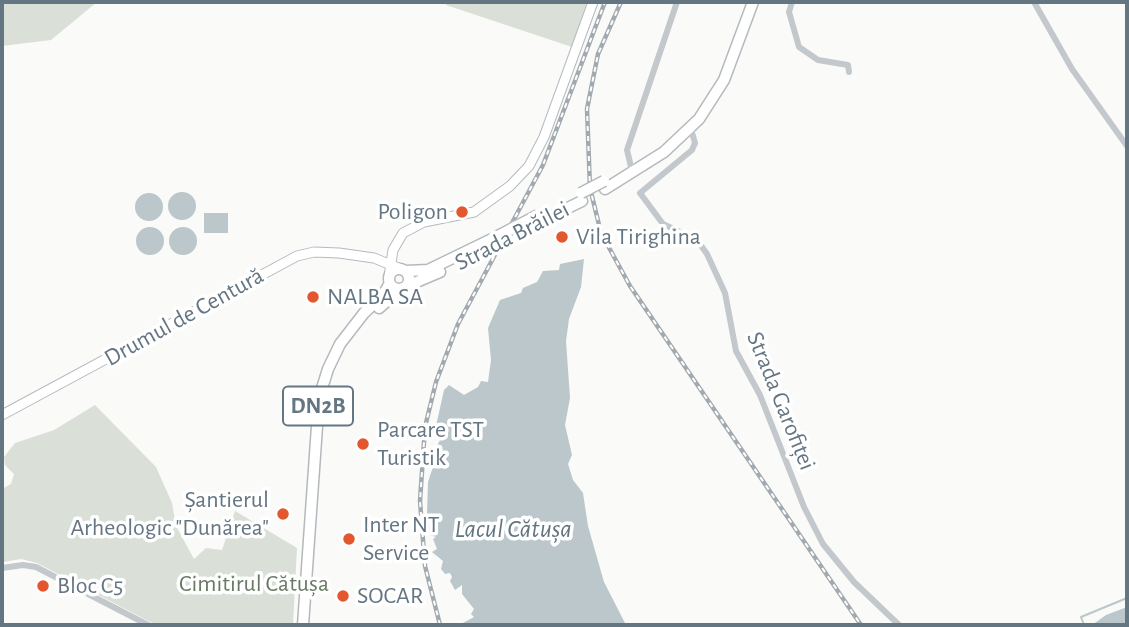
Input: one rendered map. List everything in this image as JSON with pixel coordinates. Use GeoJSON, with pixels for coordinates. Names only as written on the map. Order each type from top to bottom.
{"type":"FeatureCollection","features":[{"type":"Feature","properties":{"kind":"highway","name":"Strada Brăilei"},"geometry":{"type":"LineString","coordinates":[[311,625],[323,422],[330,381],[357,331],[404,287],[632,172],[664,152],[691,129],[724,80],[753,2]]}},
{"type":"Feature","properties":{"kind":"highway","name":"Strada Brăilei"},"geometry":{"type":"LineString","coordinates":[[404,270],[428,270],[495,241]]}},
{"type":"Feature","properties":{"kind":"highway","name":"DN2B"},"geometry":{"type":"LineString","coordinates":[[303,625],[319,398],[328,369],[340,344],[358,320],[383,295],[395,270],[404,270]]}},
{"type":"Feature","properties":{"kind":"highway"},"geometry":{"type":"LineString","coordinates":[[389,280],[404,287],[410,280],[404,270]]}},
{"type":"Feature","properties":{"kind":"street"},"geometry":{"type":"LineString","coordinates":[[389,280],[374,258],[388,253],[403,233],[419,224],[478,210],[529,166],[544,137],[593,2]]}},
{"type":"Feature","properties":{"kind":"street"},"geometry":{"type":"LineString","coordinates":[[632,172],[627,150],[677,2]]}},
{"type":"Feature","properties":{"kind":"street"},"geometry":{"type":"LineString","coordinates":[[792,2],[792,26],[799,47],[818,60],[848,65],[849,72]]}},
{"type":"Feature","properties":{"kind":"street"},"geometry":{"type":"LineString","coordinates":[[1034,2],[1072,69],[1127,146]]}},
{"type":"Feature","properties":{"kind":"street","name":"Strada Garofiței"},"geometry":{"type":"LineString","coordinates":[[691,129],[695,143],[692,150],[640,193],[663,224],[697,240],[706,254],[725,293],[736,351],[760,395],[804,507],[823,544],[855,582],[899,625]]}},
{"type":"Feature","properties":{"kind":"street"},"geometry":{"type":"LineString","coordinates":[[389,280],[396,242]]}},
{"type":"Feature","properties":{"kind":"street"},"geometry":{"type":"LineString","coordinates":[[396,242],[396,252],[404,270]]}},
{"type":"Feature","properties":{"kind":"street","name":"Drumul de Centură"},"geometry":{"type":"LineString","coordinates":[[2,415],[288,260],[323,252],[374,258],[404,270]]}},
{"type":"Feature","properties":{"kind":"street"},"geometry":{"type":"LineString","coordinates":[[2,568],[23,565],[36,567],[148,625]]}},
{"type":"Feature","properties":{"kind":"green space"},"geometry":{"type":"Polygon","coordinates":[[[2,2],[97,2],[51,40],[2,46],[2,2]]]}},
{"type":"Feature","properties":{"kind":"green space"},"geometry":{"type":"Polygon","coordinates":[[[447,2],[587,2],[572,47],[446,5],[447,2]]]}},
{"type":"Feature","properties":{"kind":"green space","name":"Cimitirul Cătușa"},"geometry":{"type":"Polygon","coordinates":[[[95,405],[156,467],[172,503],[176,526],[194,559],[206,548],[222,550],[235,511],[297,548],[293,625],[156,625],[37,563],[21,559],[3,562],[2,489],[11,484],[14,474],[5,465],[4,457],[15,443],[54,430],[95,405]]]}},
{"type":"Feature","properties":{"kind":"water"},"geometry":{"type":"Polygon","coordinates":[[[182,192],[192,196],[196,206],[192,216],[182,220],[172,216],[168,206],[172,196],[182,192]]]}},
{"type":"Feature","properties":{"kind":"water"},"geometry":{"type":"Polygon","coordinates":[[[149,193],[159,197],[163,207],[159,217],[149,221],[139,217],[135,207],[139,197],[149,193]]]}},
{"type":"Feature","properties":{"kind":"water"},"geometry":{"type":"Polygon","coordinates":[[[204,213],[228,213],[228,233],[204,233],[204,213]]]}},
{"type":"Feature","properties":{"kind":"water"},"geometry":{"type":"Polygon","coordinates":[[[150,227],[160,231],[164,241],[160,251],[150,255],[140,251],[136,241],[140,231],[150,227]]]}},
{"type":"Feature","properties":{"kind":"water"},"geometry":{"type":"Polygon","coordinates":[[[183,227],[193,231],[197,241],[193,251],[183,255],[173,251],[169,241],[173,231],[183,227]]]}},
{"type":"Feature","properties":{"kind":"water","name":"Lacul Cătușa"},"geometry":{"type":"Polygon","coordinates":[[[584,259],[581,287],[569,319],[566,341],[570,398],[565,425],[572,455],[568,464],[573,480],[583,493],[588,526],[604,582],[626,625],[461,624],[474,617],[471,614],[474,609],[462,594],[462,585],[455,590],[450,581],[450,573],[445,574],[441,569],[443,561],[432,552],[437,549],[433,539],[436,537],[430,535],[427,514],[428,482],[434,464],[432,456],[441,438],[436,426],[444,390],[449,385],[464,395],[478,387],[481,381],[488,382],[491,360],[488,328],[500,300],[521,293],[523,288],[537,282],[543,271],[559,270],[560,264],[584,259]]]}},
{"type":"Feature","properties":{"kind":"water"},"geometry":{"type":"Polygon","coordinates":[[[1127,607],[1127,625],[1092,625],[1106,615],[1127,607]]]}},
{"type":"Feature","properties":{"kind":"waterway"},"geometry":{"type":"LineString","coordinates":[[1084,625],[1081,617],[1127,598]]}},
{"type":"Feature","properties":{"kind":"railway"},"geometry":{"type":"LineString","coordinates":[[440,625],[425,566],[420,501],[425,427],[436,382],[458,324],[543,165],[605,2]]}},
{"type":"Feature","properties":{"kind":"railway"},"geometry":{"type":"LineString","coordinates":[[621,2],[598,54],[587,109],[590,188],[601,233],[630,286],[861,625]]}},
{"type":"Feature","properties":{"kind":"place","name":"Poligon"},"geometry":{"type":"Point","coordinates":[462,212]}},
{"type":"Feature","properties":{"kind":"place","name":"Vila Tirighina"},"geometry":{"type":"Point","coordinates":[562,237]}},
{"type":"Feature","properties":{"kind":"place","name":"NALBA SA"},"geometry":{"type":"Point","coordinates":[313,297]}},
{"type":"Feature","properties":{"kind":"place","name":"Parcare TST Turistik"},"geometry":{"type":"Point","coordinates":[363,444]}},
{"type":"Feature","properties":{"kind":"place","name":"Șantierul Arheologic \"Dunărea\""},"geometry":{"type":"Point","coordinates":[283,514]}},
{"type":"Feature","properties":{"kind":"place","name":"Inter NT Service"},"geometry":{"type":"Point","coordinates":[349,539]}},
{"type":"Feature","properties":{"kind":"place","name":"Bloc C5"},"geometry":{"type":"Point","coordinates":[43,586]}},
{"type":"Feature","properties":{"kind":"place","name":"SOCAR"},"geometry":{"type":"Point","coordinates":[343,596]}}]}
